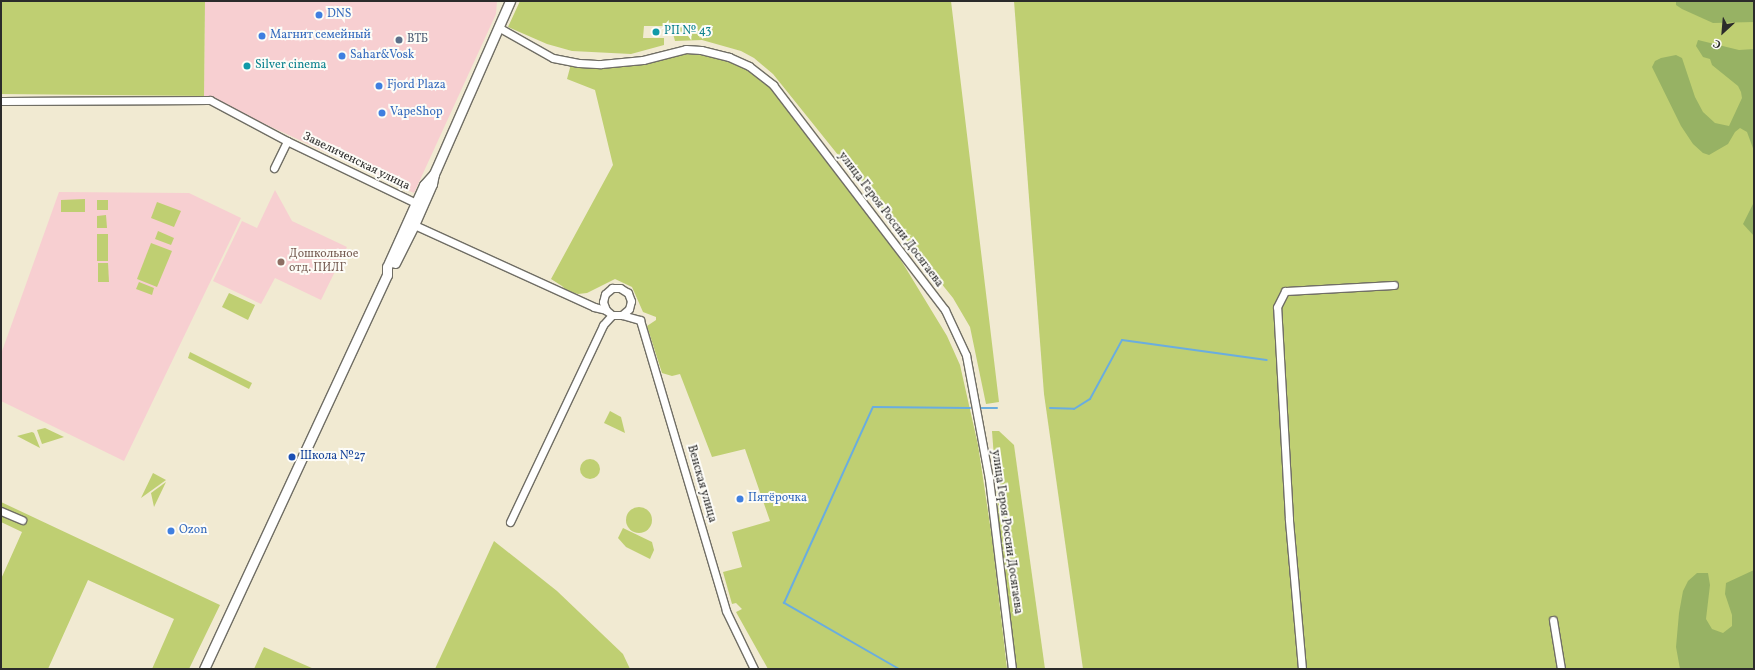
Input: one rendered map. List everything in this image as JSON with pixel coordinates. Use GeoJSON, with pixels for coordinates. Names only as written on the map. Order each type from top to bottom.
{"type":"FeatureCollection","features":[{"type":"Feature","properties":{"kind":"street"},"geometry":{"type":"LineString","coordinates":[[204,669],[387,275],[392,270],[411,224],[432,184],[434,174],[510,1]]}},
{"type":"Feature","properties":{"kind":"street","name":"улица Героя России Досягаева"},"geometry":{"type":"LineString","coordinates":[[498,27],[553,58],[578,63],[601,64],[644,60],[686,49],[701,50],[729,57],[749,66],[773,85],[945,310],[966,355],[989,479],[1012,669]]}},
{"type":"Feature","properties":{"kind":"street","name":"Завеличенская улица"},"geometry":{"type":"LineString","coordinates":[[1,100],[210,100],[287,141],[416,203]]}},
{"type":"Feature","properties":{"kind":"street","name":"Завеличенская улица"},"geometry":{"type":"LineString","coordinates":[[274,168],[287,141]]}},
{"type":"Feature","properties":{"kind":"street"},"geometry":{"type":"LineString","coordinates":[[411,224],[416,203],[424,185],[434,174]]}},
{"type":"Feature","properties":{"kind":"street"},"geometry":{"type":"LineString","coordinates":[[411,224],[609,313],[622,315],[629,309],[631,301],[628,292],[620,288],[612,288],[605,294],[603,302],[609,313]]}},
{"type":"Feature","properties":{"kind":"street"},"geometry":{"type":"LineString","coordinates":[[1302,669],[1289,519],[1277,307],[1285,291],[1394,285]]}},
{"type":"Feature","properties":{"kind":"street"},"geometry":{"type":"LineString","coordinates":[[510,522],[609,313]]}},
{"type":"Feature","properties":{"kind":"street","name":"Венская улица"},"geometry":{"type":"LineString","coordinates":[[622,315],[640,320],[726,611],[754,669]]}},
{"type":"Feature","properties":{"kind":"street"},"geometry":{"type":"LineString","coordinates":[[1,511],[22,520]]}},
{"type":"Feature","properties":{"kind":"street"},"geometry":{"type":"LineString","coordinates":[[1553,620],[1560,669]]}},
{"type":"Feature","properties":{"kind":"shaded area"},"geometry":{"type":"Polygon","coordinates":[[[205,1],[497,1],[496,14],[414,193],[204,96],[205,1]]]}},
{"type":"Feature","properties":{"kind":"shaded area","name":"Дошкольное отд. ПИЛГ"},"geometry":{"type":"Polygon","coordinates":[[[275,190],[292,221],[347,247],[321,300],[275,278],[261,304],[213,281],[242,221],[257,228],[275,190]]]}},
{"type":"Feature","properties":{"kind":"shaded area"},"geometry":{"type":"Polygon","coordinates":[[[59,192],[189,193],[241,218],[124,461],[1,401],[1,354],[59,192]]]}},
{"type":"Feature","properties":{"kind":"green space"},"geometry":{"type":"Polygon","coordinates":[[[1,1],[205,1],[204,96],[1,94],[1,1]]]}},
{"type":"Feature","properties":{"kind":"green space"},"geometry":{"type":"Polygon","coordinates":[[[520,1],[951,1],[999,402],[986,404],[970,327],[953,298],[773,74],[754,58],[741,51],[702,40],[675,41],[671,26],[644,26],[643,38],[664,38],[664,45],[631,54],[572,51],[547,44],[508,27],[520,1]]]}},
{"type":"Feature","properties":{"kind":"green space"},"geometry":{"type":"Polygon","coordinates":[[[1014,1],[1754,1],[1754,669],[1083,669],[1044,394],[1014,1]]]}},
{"type":"Feature","properties":{"kind":"green space"},"geometry":{"type":"Polygon","coordinates":[[[1676,1],[1754,1],[1754,22],[1713,23],[1682,9],[1676,5],[1676,1]]]}},
{"type":"Feature","properties":{"kind":"green space"},"geometry":{"type":"Polygon","coordinates":[[[1698,40],[1739,50],[1754,49],[1754,151],[1747,132],[1740,128],[1735,132],[1728,144],[1709,155],[1703,153],[1693,144],[1681,126],[1652,67],[1655,61],[1661,58],[1676,55],[1682,58],[1695,97],[1703,112],[1715,123],[1729,126],[1742,98],[1738,86],[1712,65],[1710,59],[1703,57],[1696,46],[1698,40]]]}},
{"type":"Feature","properties":{"kind":"green space"},"geometry":{"type":"Polygon","coordinates":[[[686,53],[727,59],[748,68],[771,87],[841,177],[899,257],[947,336],[960,365],[978,445],[992,538],[1007,669],[768,669],[736,612],[742,609],[736,603],[732,604],[723,572],[742,567],[732,532],[770,521],[745,449],[712,457],[680,374],[672,376],[662,373],[647,326],[656,320],[656,317],[643,312],[632,287],[615,279],[587,293],[578,294],[567,291],[551,279],[613,165],[595,90],[567,79],[571,64],[594,68],[626,65],[648,62],[667,56],[686,53]]]}},
{"type":"Feature","properties":{"kind":"green space"},"geometry":{"type":"Polygon","coordinates":[[[85,199],[85,212],[61,212],[61,200],[85,199]]]}},
{"type":"Feature","properties":{"kind":"green space"},"geometry":{"type":"Polygon","coordinates":[[[97,200],[108,200],[108,210],[97,210],[97,200]]]}},
{"type":"Feature","properties":{"kind":"green space"},"geometry":{"type":"Polygon","coordinates":[[[157,202],[181,211],[174,227],[151,218],[157,202]]]}},
{"type":"Feature","properties":{"kind":"green space"},"geometry":{"type":"Polygon","coordinates":[[[1754,202],[1754,236],[1743,224],[1754,202]]]}},
{"type":"Feature","properties":{"kind":"green space"},"geometry":{"type":"Polygon","coordinates":[[[106,215],[107,228],[97,228],[97,216],[106,215]]]}},
{"type":"Feature","properties":{"kind":"green space"},"geometry":{"type":"Polygon","coordinates":[[[158,231],[174,238],[171,245],[155,239],[158,231]]]}},
{"type":"Feature","properties":{"kind":"green space"},"geometry":{"type":"Polygon","coordinates":[[[97,234],[108,234],[108,261],[97,261],[97,234]]]}},
{"type":"Feature","properties":{"kind":"green space"},"geometry":{"type":"Polygon","coordinates":[[[151,243],[172,251],[157,287],[137,279],[151,243]]]}},
{"type":"Feature","properties":{"kind":"green space"},"geometry":{"type":"Polygon","coordinates":[[[98,263],[108,263],[109,282],[98,282],[98,263]]]}},
{"type":"Feature","properties":{"kind":"green space"},"geometry":{"type":"Polygon","coordinates":[[[139,282],[154,288],[152,295],[136,289],[139,282]]]}},
{"type":"Feature","properties":{"kind":"green space"},"geometry":{"type":"Polygon","coordinates":[[[229,293],[255,305],[248,320],[222,307],[229,293]]]}},
{"type":"Feature","properties":{"kind":"green space"},"geometry":{"type":"Polygon","coordinates":[[[190,352],[252,383],[249,389],[188,358],[190,352]]]}},
{"type":"Feature","properties":{"kind":"green space"},"geometry":{"type":"Polygon","coordinates":[[[610,411],[621,417],[625,433],[604,423],[610,411]]]}},
{"type":"Feature","properties":{"kind":"green space"},"geometry":{"type":"Polygon","coordinates":[[[45,428],[64,437],[42,444],[37,430],[45,428]]]}},
{"type":"Feature","properties":{"kind":"green space"},"geometry":{"type":"Polygon","coordinates":[[[992,431],[999,431],[1014,445],[1045,669],[1010,669],[992,431]]]}},
{"type":"Feature","properties":{"kind":"green space"},"geometry":{"type":"Polygon","coordinates":[[[32,432],[34,433],[40,448],[17,436],[32,432]]]}},
{"type":"Feature","properties":{"kind":"green space"},"geometry":{"type":"Polygon","coordinates":[[[590,459],[597,462],[600,469],[597,476],[590,479],[583,476],[580,469],[583,462],[590,459]]]}},
{"type":"Feature","properties":{"kind":"green space"},"geometry":{"type":"Polygon","coordinates":[[[153,473],[166,480],[141,498],[153,473]]]}},
{"type":"Feature","properties":{"kind":"green space"},"geometry":{"type":"Polygon","coordinates":[[[166,482],[154,507],[151,493],[166,482]]]}},
{"type":"Feature","properties":{"kind":"green space"},"geometry":{"type":"Polygon","coordinates":[[[1,502],[220,605],[189,669],[152,669],[174,619],[88,580],[48,669],[1,669],[1,579],[22,532],[1,522],[1,502]]]}},
{"type":"Feature","properties":{"kind":"green space"},"geometry":{"type":"Polygon","coordinates":[[[639,507],[648,511],[652,520],[648,529],[639,533],[630,529],[626,520],[630,511],[639,507]]]}},
{"type":"Feature","properties":{"kind":"green space"},"geometry":{"type":"Polygon","coordinates":[[[623,528],[652,542],[654,550],[650,559],[626,547],[618,538],[623,528]]]}},
{"type":"Feature","properties":{"kind":"green space"},"geometry":{"type":"Polygon","coordinates":[[[494,541],[557,591],[623,654],[630,669],[435,669],[494,541]]]}},
{"type":"Feature","properties":{"kind":"green space"},"geometry":{"type":"Polygon","coordinates":[[[1754,570],[1754,669],[1680,669],[1676,647],[1679,613],[1683,591],[1688,581],[1697,573],[1708,573],[1710,585],[1706,619],[1712,629],[1723,633],[1732,626],[1732,615],[1725,594],[1726,583],[1754,570]]]}},
{"type":"Feature","properties":{"kind":"green space"},"geometry":{"type":"Polygon","coordinates":[[[264,647],[314,669],[254,669],[264,647]]]}},
{"type":"Feature","properties":{"kind":"waterway"},"geometry":{"type":"LineString","coordinates":[[1050,408],[1074,409],[1090,399],[1122,340],[1267,360]]}},
{"type":"Feature","properties":{"kind":"waterway"},"geometry":{"type":"LineString","coordinates":[[899,669],[784,603],[873,407],[970,408]]}},
{"type":"Feature","properties":{"kind":"waterway"},"geometry":{"type":"LineString","coordinates":[[981,408],[997,408]]}},
{"type":"Feature","properties":{"kind":"place","name":"DNS"},"geometry":{"type":"Point","coordinates":[319,15]}},
{"type":"Feature","properties":{"kind":"place","name":"РП № 43"},"geometry":{"type":"Point","coordinates":[656,32]}},
{"type":"Feature","properties":{"kind":"place","name":"Магнит семейный"},"geometry":{"type":"Point","coordinates":[262,36]}},
{"type":"Feature","properties":{"kind":"place","name":"ВТБ"},"geometry":{"type":"Point","coordinates":[399,40]}},
{"type":"Feature","properties":{"kind":"place","name":"Sahar&Vosk"},"geometry":{"type":"Point","coordinates":[342,56]}},
{"type":"Feature","properties":{"kind":"place","name":"Silver cinema"},"geometry":{"type":"Point","coordinates":[247,66]}},
{"type":"Feature","properties":{"kind":"place","name":"Fjord Plaza"},"geometry":{"type":"Point","coordinates":[379,86]}},
{"type":"Feature","properties":{"kind":"place","name":"VapeShop"},"geometry":{"type":"Point","coordinates":[382,113]}},
{"type":"Feature","properties":{"kind":"place","name":"Дошкольное отд. ПИЛГ"},"geometry":{"type":"Point","coordinates":[281,262]}},
{"type":"Feature","properties":{"kind":"place","name":"Школа №27"},"geometry":{"type":"Point","coordinates":[292,457]}},
{"type":"Feature","properties":{"kind":"place","name":"Пятёрочка"},"geometry":{"type":"Point","coordinates":[740,499]}},
{"type":"Feature","properties":{"kind":"place","name":"Ozon"},"geometry":{"type":"Point","coordinates":[171,531]}}]}
